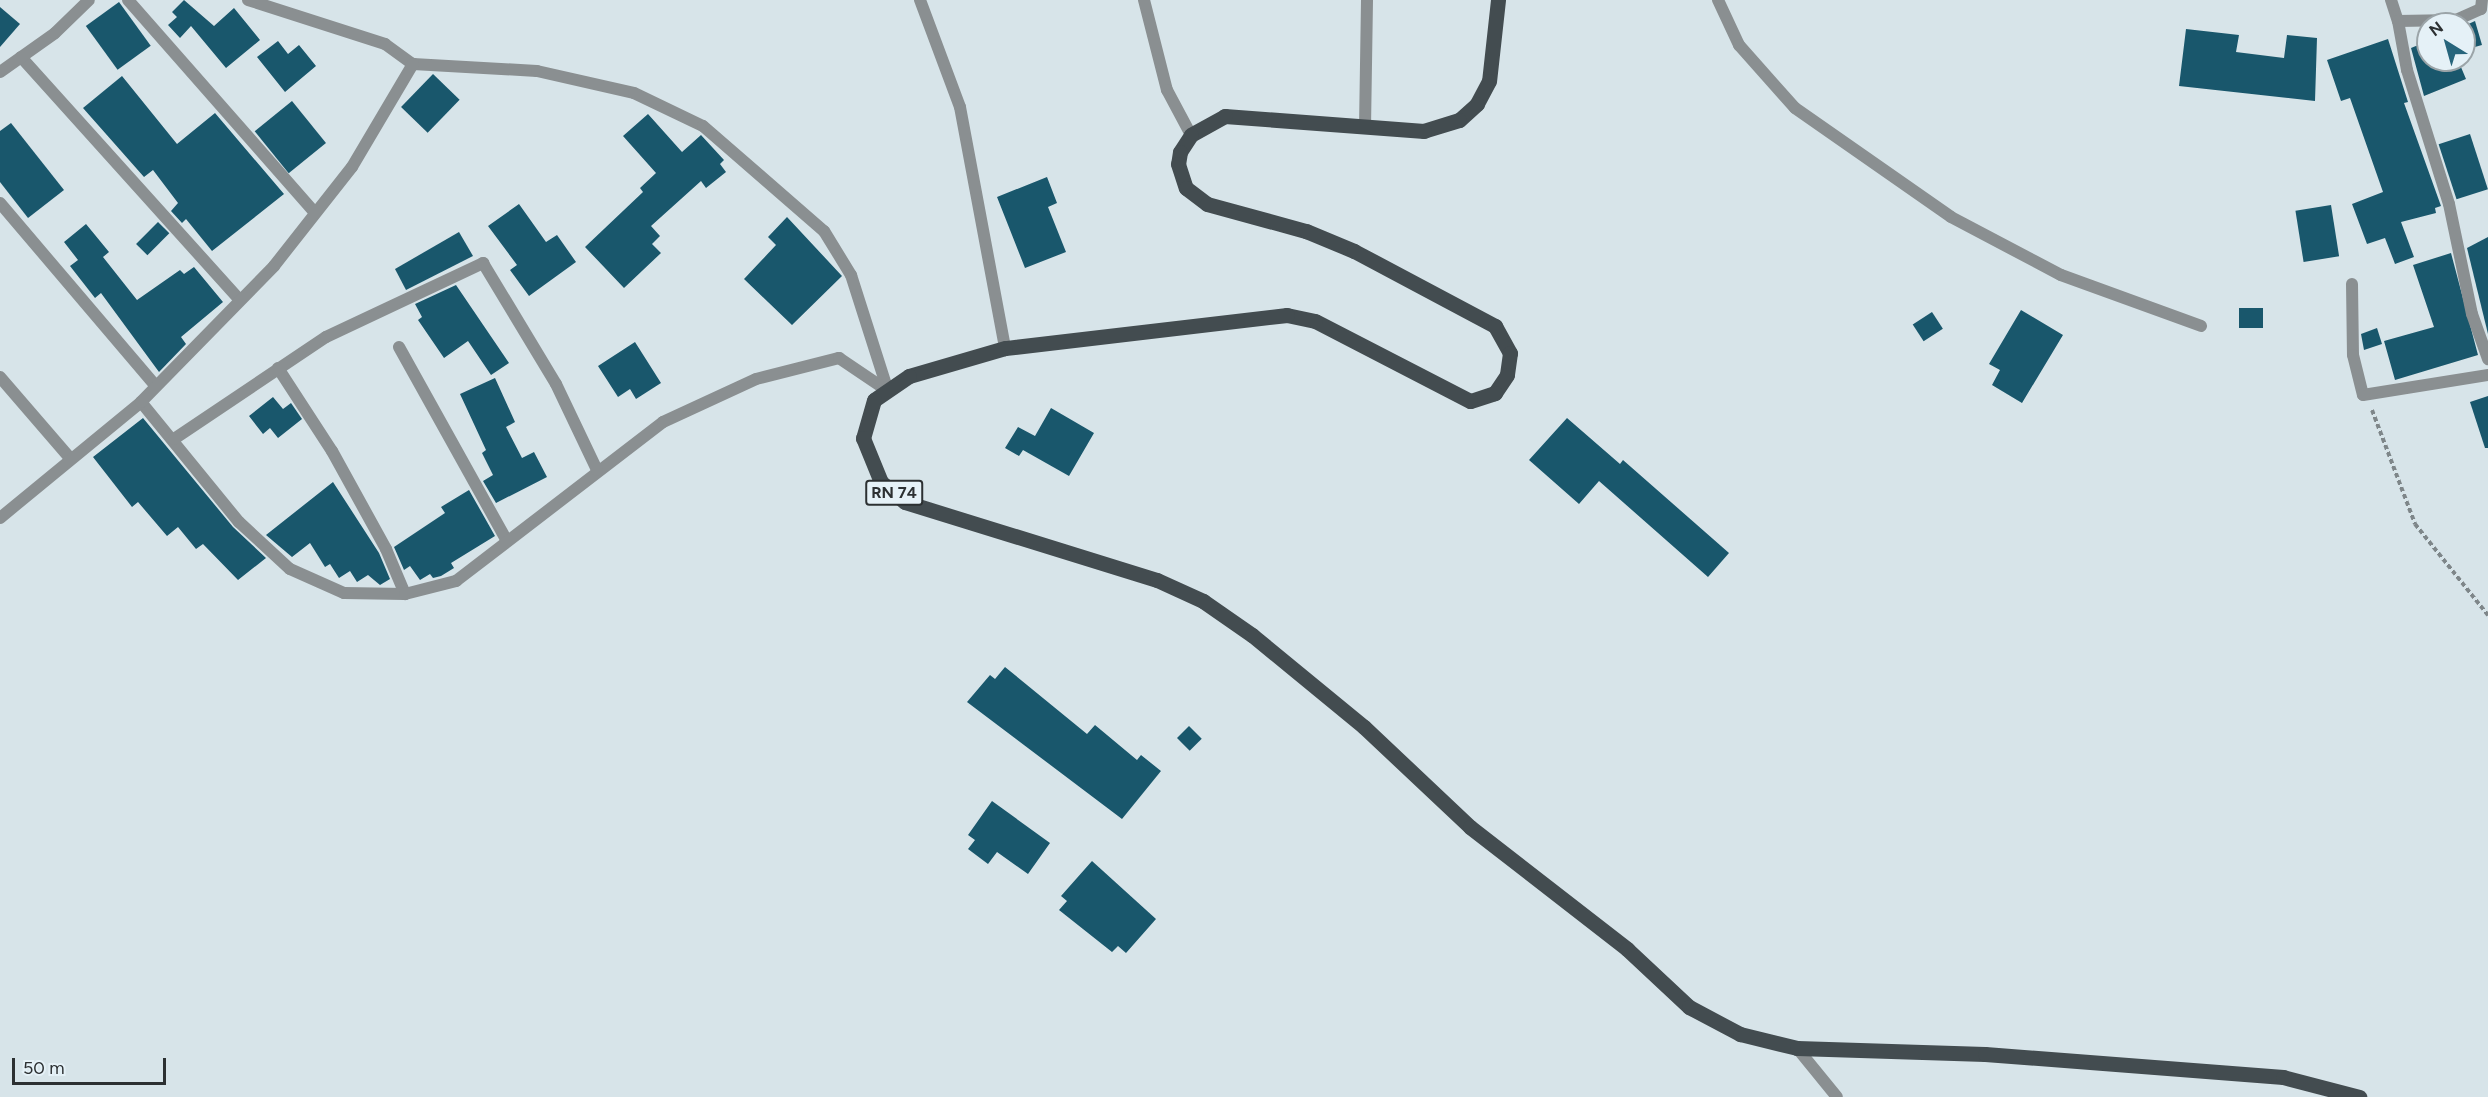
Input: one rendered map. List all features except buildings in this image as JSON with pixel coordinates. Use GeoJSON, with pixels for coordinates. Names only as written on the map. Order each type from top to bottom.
{"type":"FeatureCollection","features":[{"type":"Feature","properties":{"kind":"main road"},"geometry":{"type":"LineString","coordinates":[[1191,135],[1225,116],[1424,131],[1459,120],[1477,104],[1489,81],[1498,0]]}},
{"type":"Feature","properties":{"kind":"main road","name":"RN 74"},"geometry":{"type":"LineString","coordinates":[[1191,135],[1180,152],[1178,164],[1186,189],[1195,197],[1354,251],[1496,326],[1510,353],[1507,375],[1495,393],[1470,401],[1315,321],[1287,315],[1005,348],[909,376],[874,399],[867,411],[863,438],[881,482],[905,502],[1156,580],[1203,601],[1356,720],[1470,826],[1627,949],[1689,1007],[1740,1034],[1797,1048],[2156,1065],[2283,1077],[2359,1097]]}},
{"type":"Feature","properties":{"kind":"street"},"geometry":{"type":"LineString","coordinates":[[0,72],[89,0]]}},
{"type":"Feature","properties":{"kind":"street"},"geometry":{"type":"LineString","coordinates":[[128,0],[315,213]]}},
{"type":"Feature","properties":{"kind":"street"},"geometry":{"type":"LineString","coordinates":[[248,0],[385,44],[414,64],[537,70],[634,93],[703,126],[824,231],[851,275],[888,391]]}},
{"type":"Feature","properties":{"kind":"street"},"geometry":{"type":"LineString","coordinates":[[920,0],[960,107],[1005,348]]}},
{"type":"Feature","properties":{"kind":"street"},"geometry":{"type":"LineString","coordinates":[[1143,0],[1167,90],[1191,135]]}},
{"type":"Feature","properties":{"kind":"street"},"geometry":{"type":"LineString","coordinates":[[1365,128],[1367,0]]}},
{"type":"Feature","properties":{"kind":"street"},"geometry":{"type":"LineString","coordinates":[[1718,0],[1739,45],[1795,108],[1951,217],[2061,275],[2201,326]]}},
{"type":"Feature","properties":{"kind":"street"},"geometry":{"type":"LineString","coordinates":[[2391,0],[2407,70],[2449,204],[2472,314],[2488,359]]}},
{"type":"Feature","properties":{"kind":"street"},"geometry":{"type":"LineString","coordinates":[[2397,21],[2456,20],[2484,5]]}},
{"type":"Feature","properties":{"kind":"street"},"geometry":{"type":"LineString","coordinates":[[21,57],[240,300]]}},
{"type":"Feature","properties":{"kind":"street"},"geometry":{"type":"LineString","coordinates":[[0,518],[70,458],[141,402],[240,300],[352,167],[414,64]]}},
{"type":"Feature","properties":{"kind":"street"},"geometry":{"type":"LineString","coordinates":[[0,203],[155,385]]}},
{"type":"Feature","properties":{"kind":"street"},"geometry":{"type":"LineString","coordinates":[[174,439],[326,337],[483,263],[556,384],[597,470]]}},
{"type":"Feature","properties":{"kind":"street"},"geometry":{"type":"LineString","coordinates":[[2352,284],[2353,355],[2363,395],[2488,375]]}},
{"type":"Feature","properties":{"kind":"street"},"geometry":{"type":"LineString","coordinates":[[399,347],[507,541]]}},
{"type":"Feature","properties":{"kind":"street"},"geometry":{"type":"LineString","coordinates":[[141,402],[174,439],[239,522],[290,568],[344,593],[405,594],[456,581],[597,470],[663,422],[756,379],[839,358],[888,391]]}},
{"type":"Feature","properties":{"kind":"street"},"geometry":{"type":"LineString","coordinates":[[278,368],[332,451],[386,549],[405,594]]}},
{"type":"Feature","properties":{"kind":"street"},"geometry":{"type":"LineString","coordinates":[[0,377],[70,458]]}},
{"type":"Feature","properties":{"kind":"street"},"geometry":{"type":"LineString","coordinates":[[1797,1048],[1837,1097]]}},
{"type":"Feature","properties":{"kind":"path"},"geometry":{"type":"LineString","coordinates":[[2363,395],[2398,472],[2415,524],[2488,615]]}}]}
